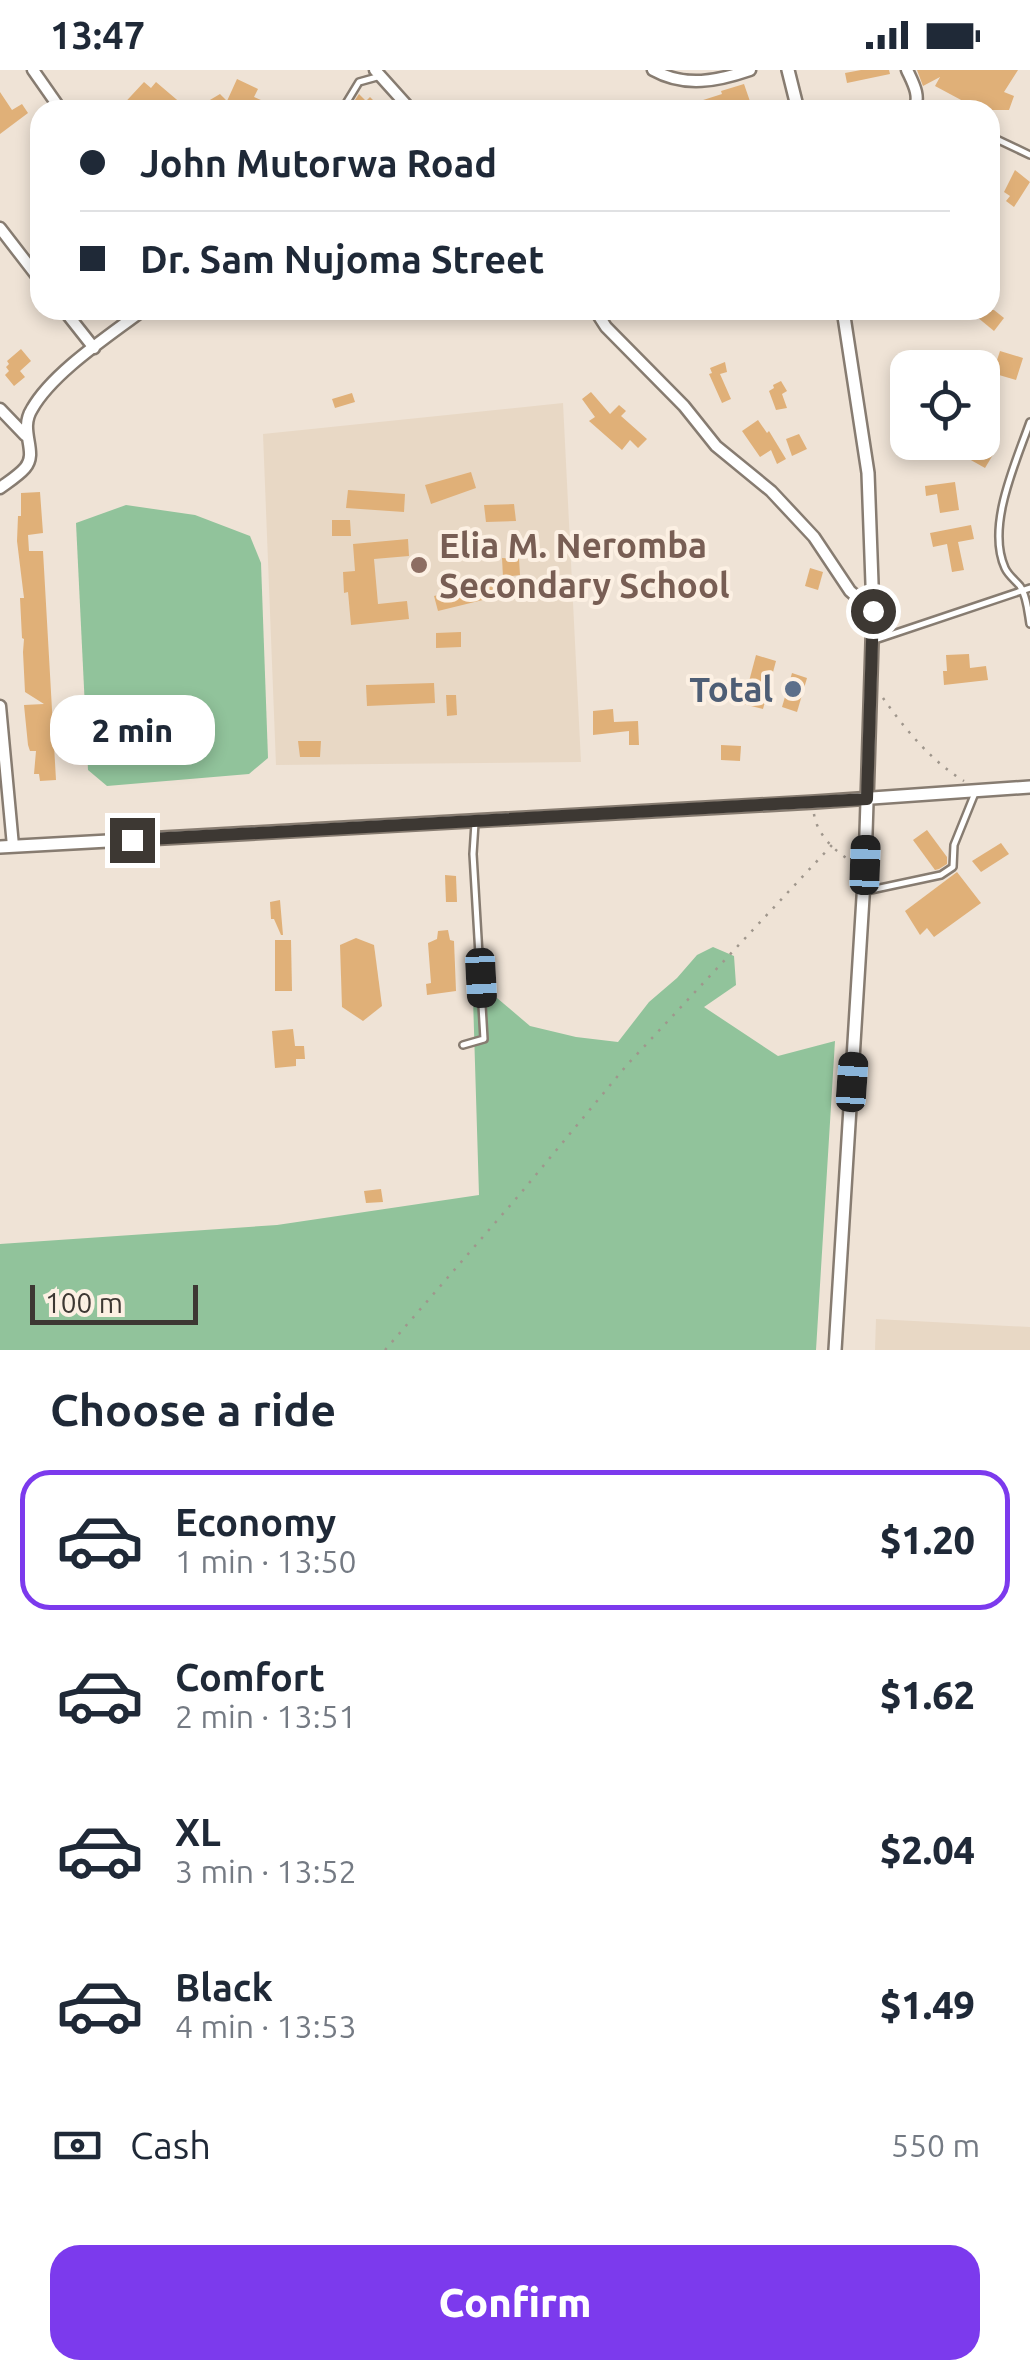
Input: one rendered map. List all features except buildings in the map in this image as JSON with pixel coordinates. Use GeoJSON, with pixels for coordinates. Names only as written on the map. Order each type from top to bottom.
{"type":"FeatureCollection","features":[{"type":"Feature","properties":{"kind":"street"},"geometry":{"type":"LineString","coordinates":[[33,70],[54,100]]}},
{"type":"Feature","properties":{"kind":"street"},"geometry":{"type":"LineString","coordinates":[[653,70],[689,82],[727,78],[750,70]]}},
{"type":"Feature","properties":{"kind":"street"},"geometry":{"type":"LineString","coordinates":[[788,70],[796,100]]}},
{"type":"Feature","properties":{"kind":"street"},"geometry":{"type":"LineString","coordinates":[[907,70],[917,100]]}},
{"type":"Feature","properties":{"kind":"street"},"geometry":{"type":"LineString","coordinates":[[380,72],[402,100]]}},
{"type":"Feature","properties":{"kind":"street"},"geometry":{"type":"LineString","coordinates":[[0,228],[30,267]]}},
{"type":"Feature","properties":{"kind":"street"},"geometry":{"type":"LineString","coordinates":[[72,320],[94,348]]}},
{"type":"Feature","properties":{"kind":"street"},"geometry":{"type":"LineString","coordinates":[[0,488],[27,466],[31,454],[26,435],[29,412],[45,392],[130,320]]}},
{"type":"Feature","properties":{"kind":"street"},"geometry":{"type":"LineString","coordinates":[[601,320],[684,406],[716,446],[771,491],[814,537],[850,591],[873,611]]}},
{"type":"Feature","properties":{"kind":"street"},"geometry":{"type":"LineString","coordinates":[[836,1350],[865,865],[873,611],[868,473],[845,320]]}},
{"type":"Feature","properties":{"kind":"street"},"geometry":{"type":"LineString","coordinates":[[0,409],[26,435]]}},
{"type":"Feature","properties":{"kind":"street"},"geometry":{"type":"LineString","coordinates":[[0,706],[7,846],[1030,787]]}},
{"type":"Feature","properties":{"kind":"lane"},"geometry":{"type":"LineString","coordinates":[[348,100],[359,82],[380,72]]}},
{"type":"Feature","properties":{"kind":"lane"},"geometry":{"type":"LineString","coordinates":[[1000,140],[1030,154]]}},
{"type":"Feature","properties":{"kind":"lane"},"geometry":{"type":"LineString","coordinates":[[1030,422],[1000,516],[1000,551],[1006,571],[1026,589],[1030,624]]}},
{"type":"Feature","properties":{"kind":"lane"},"geometry":{"type":"LineString","coordinates":[[872,641],[1026,589]]}},
{"type":"Feature","properties":{"kind":"lane"},"geometry":{"type":"LineString","coordinates":[[863,892],[941,875],[953,867],[954,845],[976,789]]}},
{"type":"Feature","properties":{"kind":"lane"},"geometry":{"type":"LineString","coordinates":[[462,1045],[484,1039],[473,854],[475,820]]}},
{"type":"Feature","properties":{"kind":"path"},"geometry":{"type":"LineString","coordinates":[[871,668],[894,714],[949,772],[976,789]]}},
{"type":"Feature","properties":{"kind":"path"},"geometry":{"type":"LineString","coordinates":[[814,802],[818,830],[844,857],[865,865]]}},
{"type":"Feature","properties":{"kind":"path"},"geometry":{"type":"LineString","coordinates":[[385,1350],[626,1066],[832,845]]}},
{"type":"Feature","properties":{"kind":"shaded area","name":"Elia M. Neromba Secondary School"},"geometry":{"type":"Polygon","coordinates":[[[563,403],[581,762],[276,765],[263,434],[563,403]]]}},
{"type":"Feature","properties":{"kind":"shaded area"},"geometry":{"type":"Polygon","coordinates":[[[876,1319],[1030,1327],[1030,1350],[875,1350],[876,1319]]]}},
{"type":"Feature","properties":{"kind":"green space"},"geometry":{"type":"Polygon","coordinates":[[[126,505],[195,515],[250,536],[261,563],[268,758],[249,774],[107,786],[88,770],[76,523],[126,505]]]}},
{"type":"Feature","properties":{"kind":"green space"},"geometry":{"type":"Polygon","coordinates":[[[713,947],[734,956],[736,985],[704,1007],[778,1056],[835,1041],[816,1350],[0,1350],[0,1244],[277,1225],[479,1195],[473,998],[497,998],[530,1026],[618,1042],[649,1002],[697,955],[713,947]]]}},
{"type":"Feature","properties":{"kind":"place","name":"Elia M. Neromba Secondary School"},"geometry":{"type":"Point","coordinates":[419,565]}},
{"type":"Feature","properties":{"kind":"place","name":"Total"},"geometry":{"type":"Point","coordinates":[793,689]}},
{"type":"Feature","properties":{"kind":"route"},"geometry":{"type":"LineString","coordinates":[[132,840],[867,799],[873,611]]}}]}
